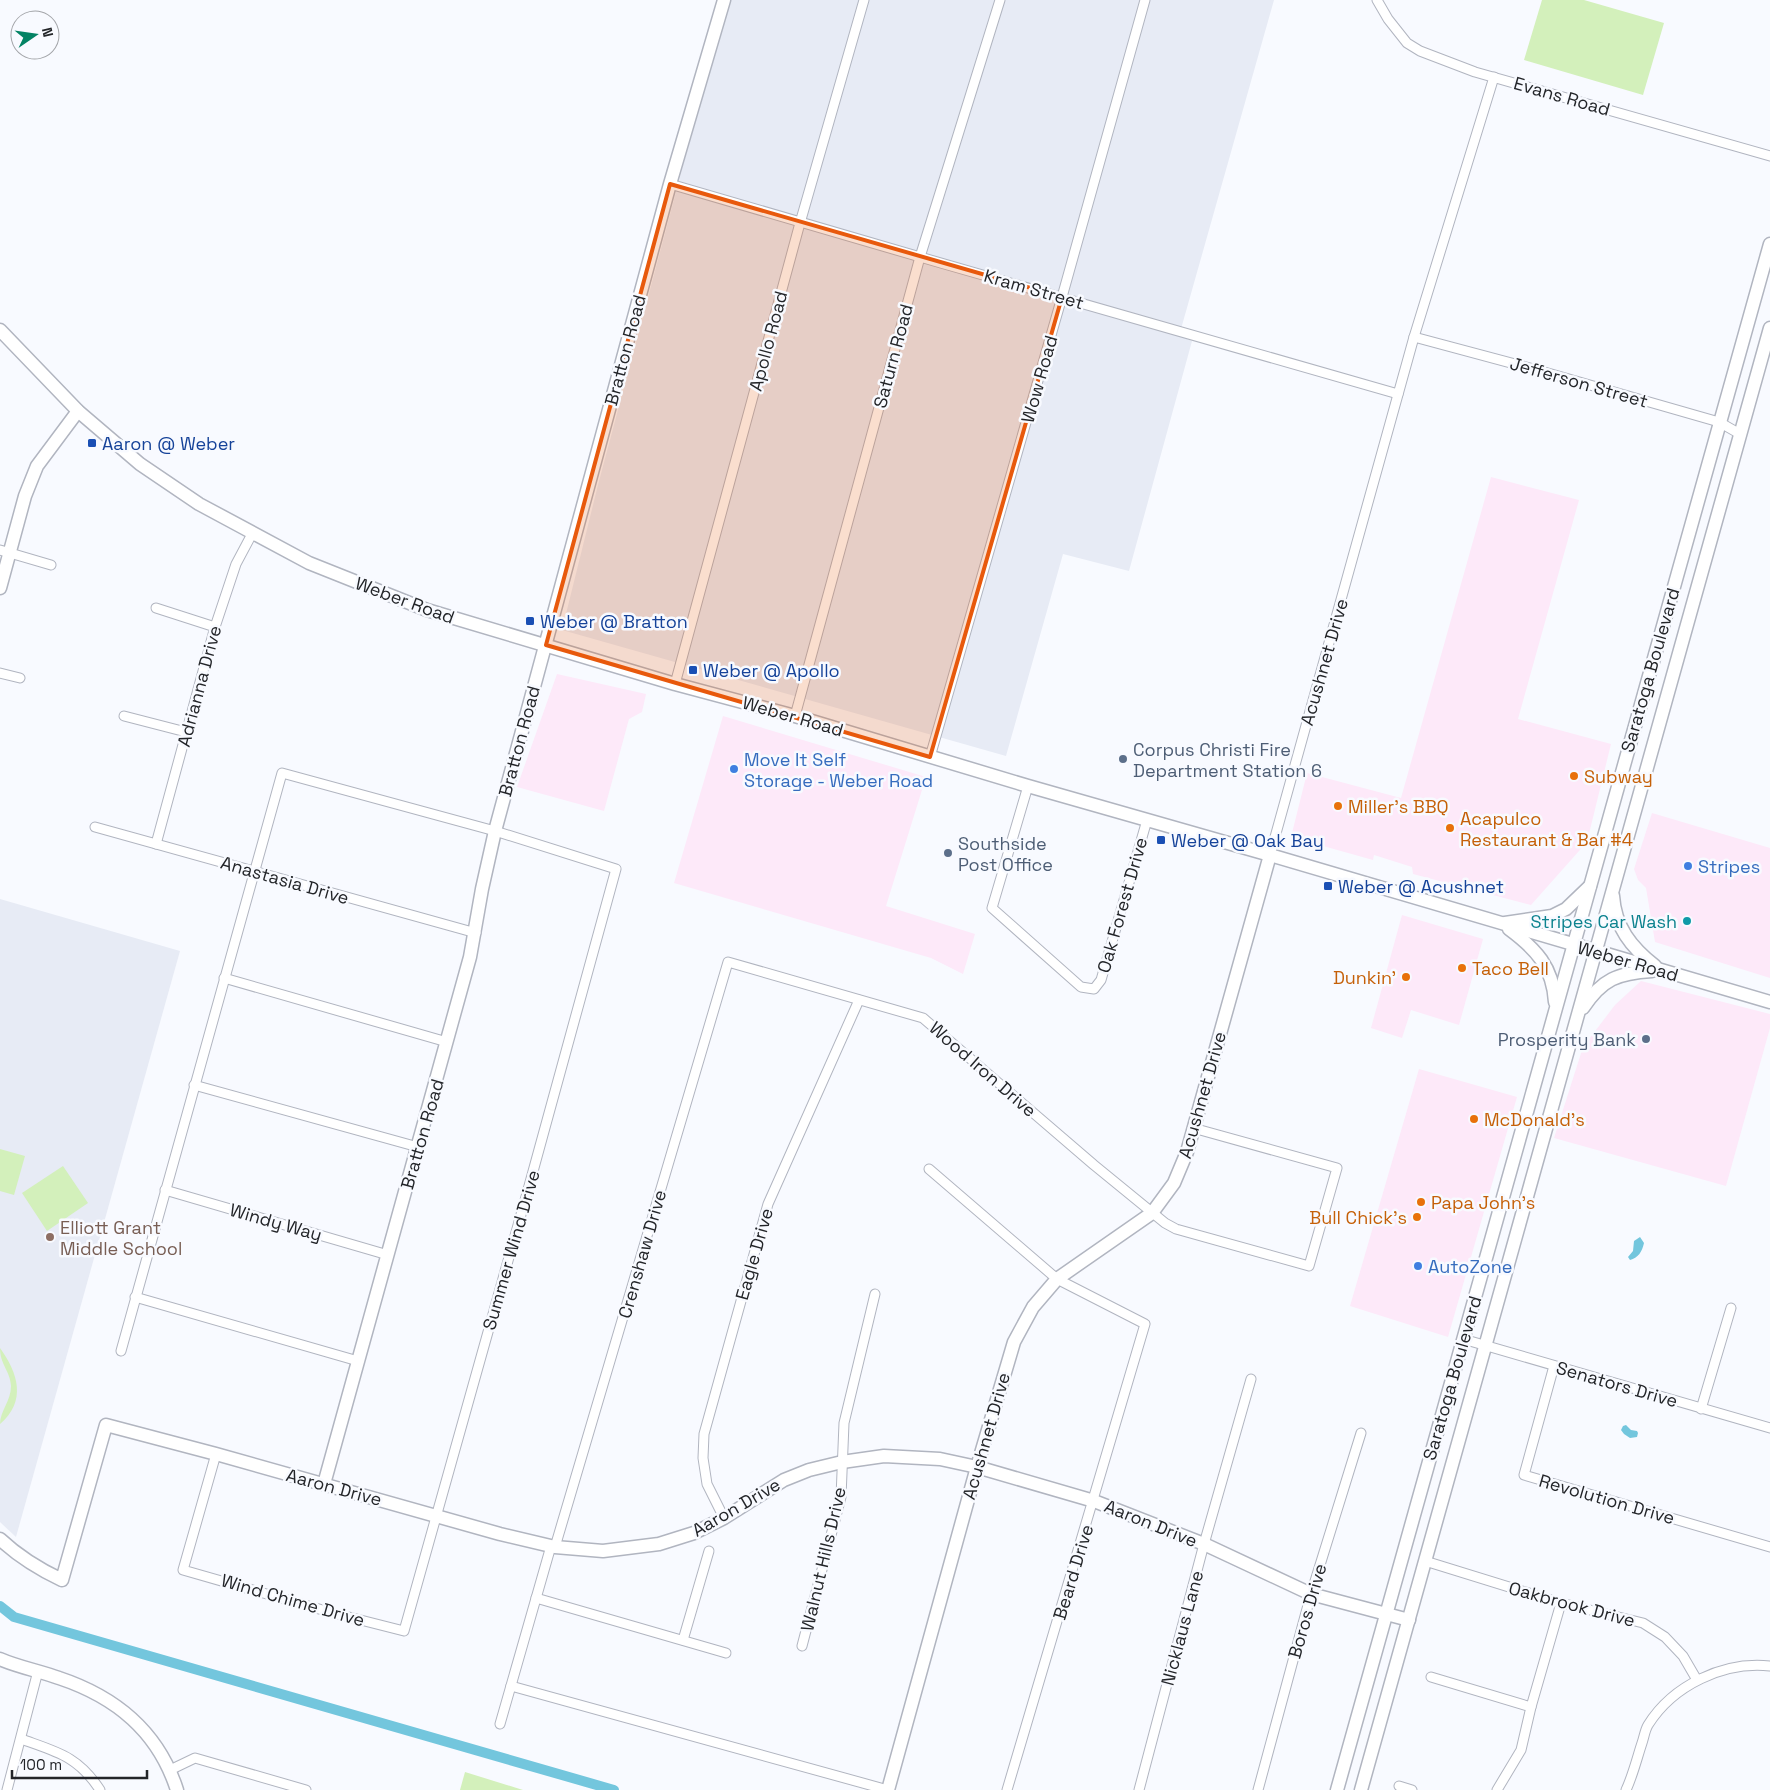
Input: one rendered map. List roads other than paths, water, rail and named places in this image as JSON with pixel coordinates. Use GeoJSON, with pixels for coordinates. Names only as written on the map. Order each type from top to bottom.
{"type":"FeatureCollection","features":[{"type":"Feature","properties":{"kind":"main road","name":"Bratton Road"},"geometry":{"type":"LineString","coordinates":[[324,1484],[476,933],[482,889],[495,831],[670,184],[724,0]]}},
{"type":"Feature","properties":{"kind":"main road","name":"Saratoga Boulevard"},"geometry":{"type":"LineString","coordinates":[[1337,1790],[1770,244]]}},
{"type":"Feature","properties":{"kind":"main road","name":"Saratoga Boulevard"},"geometry":{"type":"LineString","coordinates":[[1361,1790],[1770,328]]}},
{"type":"Feature","properties":{"kind":"main road","name":"Weber Road"},"geometry":{"type":"LineString","coordinates":[[0,330],[78,411],[140,464],[199,504],[309,563],[427,610],[675,684],[795,716],[1028,786],[1770,1002]]}},
{"type":"Feature","properties":{"kind":"main road"},"geometry":{"type":"LineString","coordinates":[[0,588],[5,552],[37,466],[78,411]]}},
{"type":"Feature","properties":{"kind":"main road","name":"Acushnet Drive"},"geometry":{"type":"LineString","coordinates":[[888,1790],[977,1467],[1014,1342],[1033,1307],[1056,1279],[1152,1212],[1174,1183],[1186,1152],[1270,855]]}},
{"type":"Feature","properties":{"kind":"main road"},"geometry":{"type":"LineString","coordinates":[[1501,924],[1552,916],[1566,909],[1590,886]]}},
{"type":"Feature","properties":{"kind":"main road"},"geometry":{"type":"LineString","coordinates":[[1612,892],[1619,925],[1628,941],[1661,971]]}},
{"type":"Feature","properties":{"kind":"main road"},"geometry":{"type":"LineString","coordinates":[[1501,924],[1520,937],[1543,960],[1550,974],[1554,990],[1555,1011]]}},
{"type":"Feature","properties":{"kind":"main road"},"geometry":{"type":"LineString","coordinates":[[1578,1016],[1600,987],[1612,978],[1636,972],[1661,971]]}},
{"type":"Feature","properties":{"kind":"main road","name":"Aaron Drive"},"geometry":{"type":"LineString","coordinates":[[0,1539],[42,1571],[62,1580],[106,1425],[500,1534],[553,1546],[603,1551],[659,1544],[694,1534],[724,1518],[784,1480],[810,1470],[842,1462],[884,1456],[915,1456],[977,1467],[1094,1500],[1204,1544],[1311,1594],[1409,1620]]}},
{"type":"Feature","properties":{"kind":"main road"},"geometry":{"type":"LineString","coordinates":[[0,1659],[82,1686],[101,1695],[118,1707],[149,1736],[161,1752],[177,1790]]}},
{"type":"Feature","properties":{"kind":"street","name":"Apollo Road"},"geometry":{"type":"LineString","coordinates":[[675,684],[800,223],[864,0]]}},
{"type":"Feature","properties":{"kind":"street","name":"Saturn Road"},"geometry":{"type":"LineString","coordinates":[[795,716],[920,258],[1000,0]]}},
{"type":"Feature","properties":{"kind":"street","name":"Wow Road"},"geometry":{"type":"LineString","coordinates":[[930,757],[1145,0]]}},
{"type":"Feature","properties":{"kind":"street","name":"Evans Road"},"geometry":{"type":"LineString","coordinates":[[1377,0],[1388,19],[1407,42],[1420,51],[1475,72],[1770,156]]}},
{"type":"Feature","properties":{"kind":"street","name":"Acushnet Drive"},"geometry":{"type":"LineString","coordinates":[[1270,855],[1414,337],[1494,77]]}},
{"type":"Feature","properties":{"kind":"street","name":"Kram Street"},"geometry":{"type":"LineString","coordinates":[[670,184],[920,258],[1062,296],[1398,394]]}},
{"type":"Feature","properties":{"kind":"street","name":"Jefferson Street"},"geometry":{"type":"LineString","coordinates":[[1414,337],[1720,422],[1740,434]]}},
{"type":"Feature","properties":{"kind":"street","name":"Adrianna Drive"},"geometry":{"type":"LineString","coordinates":[[156,844],[215,627],[236,564],[253,532]]}},
{"type":"Feature","properties":{"kind":"street"},"geometry":{"type":"LineString","coordinates":[[5,552],[50,564]]}},
{"type":"Feature","properties":{"kind":"street"},"geometry":{"type":"LineString","coordinates":[[156,608],[215,627]]}},
{"type":"Feature","properties":{"kind":"street"},"geometry":{"type":"LineString","coordinates":[[0,673],[20,678]]}},
{"type":"Feature","properties":{"kind":"street"},"geometry":{"type":"LineString","coordinates":[[124,716],[186,732]]}},
{"type":"Feature","properties":{"kind":"street"},"geometry":{"type":"LineString","coordinates":[[121,1351],[164,1190],[282,774],[495,831]]}},
{"type":"Feature","properties":{"kind":"street","name":"Oak Forest Drive"},"geometry":{"type":"LineString","coordinates":[[1028,786],[992,908],[1081,986],[1094,989],[1102,980],[1147,820]]}},
{"type":"Feature","properties":{"kind":"street","name":"Anastasia Drive"},"geometry":{"type":"LineString","coordinates":[[95,826],[476,933]]}},
{"type":"Feature","properties":{"kind":"street","name":"Summer Wind Drive"},"geometry":{"type":"LineString","coordinates":[[404,1630],[616,870],[495,831]]}},
{"type":"Feature","properties":{"kind":"street","name":"Wood Iron Drive"},"geometry":{"type":"LineString","coordinates":[[728,962],[923,1018],[1152,1212],[1176,1229],[1309,1266],[1336,1168],[1193,1128]]}},
{"type":"Feature","properties":{"kind":"street","name":"Crenshaw Drive"},"geometry":{"type":"LineString","coordinates":[[500,1724],[536,1598],[728,962]]}},
{"type":"Feature","properties":{"kind":"street"},"geometry":{"type":"LineString","coordinates":[[224,978],[447,1042]]}},
{"type":"Feature","properties":{"kind":"street","name":"Eagle Drive"},"geometry":{"type":"LineString","coordinates":[[724,1518],[708,1484],[703,1458],[704,1434],[768,1204],[859,1000]]}},
{"type":"Feature","properties":{"kind":"street"},"geometry":{"type":"LineString","coordinates":[[194,1085],[418,1147]]}},
{"type":"Feature","properties":{"kind":"street"},"geometry":{"type":"LineString","coordinates":[[929,1170],[1056,1279]]}},
{"type":"Feature","properties":{"kind":"street","name":"Windy Way"},"geometry":{"type":"LineString","coordinates":[[164,1190],[388,1255]]}},
{"type":"Feature","properties":{"kind":"street","name":"Beard Drive"},"geometry":{"type":"LineString","coordinates":[[1007,1790],[1145,1324],[1056,1279]]}},
{"type":"Feature","properties":{"kind":"street","name":"Walnut Hills Drive"},"geometry":{"type":"LineString","coordinates":[[802,1646],[841,1497],[844,1423],[875,1294]]}},
{"type":"Feature","properties":{"kind":"street"},"geometry":{"type":"LineString","coordinates":[[136,1297],[358,1361]]}},
{"type":"Feature","properties":{"kind":"street"},"geometry":{"type":"LineString","coordinates":[[1701,1409],[1731,1308]]}},
{"type":"Feature","properties":{"kind":"street","name":"Senators Drive"},"geometry":{"type":"LineString","coordinates":[[1464,1339],[1770,1428]]}},
{"type":"Feature","properties":{"kind":"street","name":"Revolution Drive"},"geometry":{"type":"LineString","coordinates":[[1554,1366],[1524,1475],[1770,1547]]}},
{"type":"Feature","properties":{"kind":"street","name":"Nicklaus Lane"},"geometry":{"type":"LineString","coordinates":[[1140,1790],[1204,1544],[1251,1379]]}},
{"type":"Feature","properties":{"kind":"street","name":"Boros Drive"},"geometry":{"type":"LineString","coordinates":[[1258,1790],[1311,1594],[1361,1433]]}},
{"type":"Feature","properties":{"kind":"street","name":"Wind Chime Drive"},"geometry":{"type":"LineString","coordinates":[[216,1454],[183,1570],[334,1613],[404,1630]]}},
{"type":"Feature","properties":{"kind":"street"},"geometry":{"type":"LineString","coordinates":[[683,1640],[709,1551]]}},
{"type":"Feature","properties":{"kind":"street","name":"Oakbrook Drive"},"geometry":{"type":"LineString","coordinates":[[1425,1561],[1561,1603],[1643,1623],[1665,1637],[1683,1656],[1697,1680]]}},
{"type":"Feature","properties":{"kind":"street"},"geometry":{"type":"LineString","coordinates":[[536,1598],[726,1653]]}},
{"type":"Feature","properties":{"kind":"street"},"geometry":{"type":"LineString","coordinates":[[1497,1790],[1521,1750],[1531,1707],[1561,1603]]}},
{"type":"Feature","properties":{"kind":"street"},"geometry":{"type":"LineString","coordinates":[[1626,1790],[1648,1725],[1669,1700],[1697,1680],[1727,1668],[1753,1664],[1770,1666]]}},
{"type":"Feature","properties":{"kind":"street"},"geometry":{"type":"LineString","coordinates":[[7,1790],[38,1670]]}},
{"type":"Feature","properties":{"kind":"street"},"geometry":{"type":"LineString","coordinates":[[1431,1677],[1531,1707]]}},
{"type":"Feature","properties":{"kind":"street"},"geometry":{"type":"LineString","coordinates":[[511,1686],[888,1790]]}},
{"type":"Feature","properties":{"kind":"street"},"geometry":{"type":"LineString","coordinates":[[21,1738],[73,1760],[89,1774],[100,1790]]}},
{"type":"Feature","properties":{"kind":"street"},"geometry":{"type":"LineString","coordinates":[[170,1770],[195,1758],[306,1790]]}},
{"type":"Feature","properties":{"kind":"street"},"geometry":{"type":"LineString","coordinates":[[1399,1786],[1412,1790]]}},
{"type":"Feature","properties":{"kind":"water"},"geometry":{"type":"Polygon","coordinates":[[[1640,1237],[1644,1243],[1642,1249],[1637,1256],[1630,1260],[1628,1257],[1633,1251],[1634,1241],[1640,1237]]]}},
{"type":"Feature","properties":{"kind":"water"},"geometry":{"type":"Polygon","coordinates":[[[1626,1425],[1631,1430],[1637,1431],[1637,1437],[1630,1438],[1624,1434],[1621,1430],[1626,1425]]]}},
{"type":"Feature","properties":{"kind":"waterway"},"geometry":{"type":"LineString","coordinates":[[0,1606],[14,1617],[614,1790]]}},
{"type":"Feature","properties":{"kind":"place","name":"Aaron @ Weber"},"geometry":{"type":"Point","coordinates":[92,443]}},
{"type":"Feature","properties":{"kind":"place","name":"Weber @ Bratton"},"geometry":{"type":"Point","coordinates":[530,621]}},
{"type":"Feature","properties":{"kind":"place","name":"Weber @ Apollo"},"geometry":{"type":"Point","coordinates":[693,670]}},
{"type":"Feature","properties":{"kind":"place","name":"Corpus Christi Fire Department Station 6"},"geometry":{"type":"Point","coordinates":[1123,759]}},
{"type":"Feature","properties":{"kind":"place","name":"Move It Self Storage - Weber Road"},"geometry":{"type":"Point","coordinates":[734,769]}},
{"type":"Feature","properties":{"kind":"place","name":"Subway"},"geometry":{"type":"Point","coordinates":[1574,776]}},
{"type":"Feature","properties":{"kind":"place","name":"Miller's BBQ"},"geometry":{"type":"Point","coordinates":[1338,806]}},
{"type":"Feature","properties":{"kind":"place","name":"Acapulco Restaurant & Bar #4"},"geometry":{"type":"Point","coordinates":[1450,828]}},
{"type":"Feature","properties":{"kind":"place","name":"Weber @ Oak Bay"},"geometry":{"type":"Point","coordinates":[1161,840]}},
{"type":"Feature","properties":{"kind":"place","name":"Southside Post Office"},"geometry":{"type":"Point","coordinates":[948,853]}},
{"type":"Feature","properties":{"kind":"place","name":"Stripes"},"geometry":{"type":"Point","coordinates":[1688,866]}},
{"type":"Feature","properties":{"kind":"place","name":"Weber @ Acushnet"},"geometry":{"type":"Point","coordinates":[1328,886]}},
{"type":"Feature","properties":{"kind":"place","name":"Stripes Car Wash"},"geometry":{"type":"Point","coordinates":[1687,921]}},
{"type":"Feature","properties":{"kind":"place","name":"Taco Bell"},"geometry":{"type":"Point","coordinates":[1462,968]}},
{"type":"Feature","properties":{"kind":"place","name":"Dunkin'"},"geometry":{"type":"Point","coordinates":[1406,977]}},
{"type":"Feature","properties":{"kind":"place","name":"Prosperity Bank"},"geometry":{"type":"Point","coordinates":[1646,1039]}},
{"type":"Feature","properties":{"kind":"place","name":"McDonald's"},"geometry":{"type":"Point","coordinates":[1474,1119]}},
{"type":"Feature","properties":{"kind":"place","name":"Papa John's"},"geometry":{"type":"Point","coordinates":[1421,1202]}},
{"type":"Feature","properties":{"kind":"place","name":"Bull Chick's"},"geometry":{"type":"Point","coordinates":[1417,1217]}},
{"type":"Feature","properties":{"kind":"place","name":"Elliott Grant Middle School"},"geometry":{"type":"Point","coordinates":[50,1237]}},
{"type":"Feature","properties":{"kind":"place","name":"AutoZone"},"geometry":{"type":"Point","coordinates":[1418,1266]}}]}
